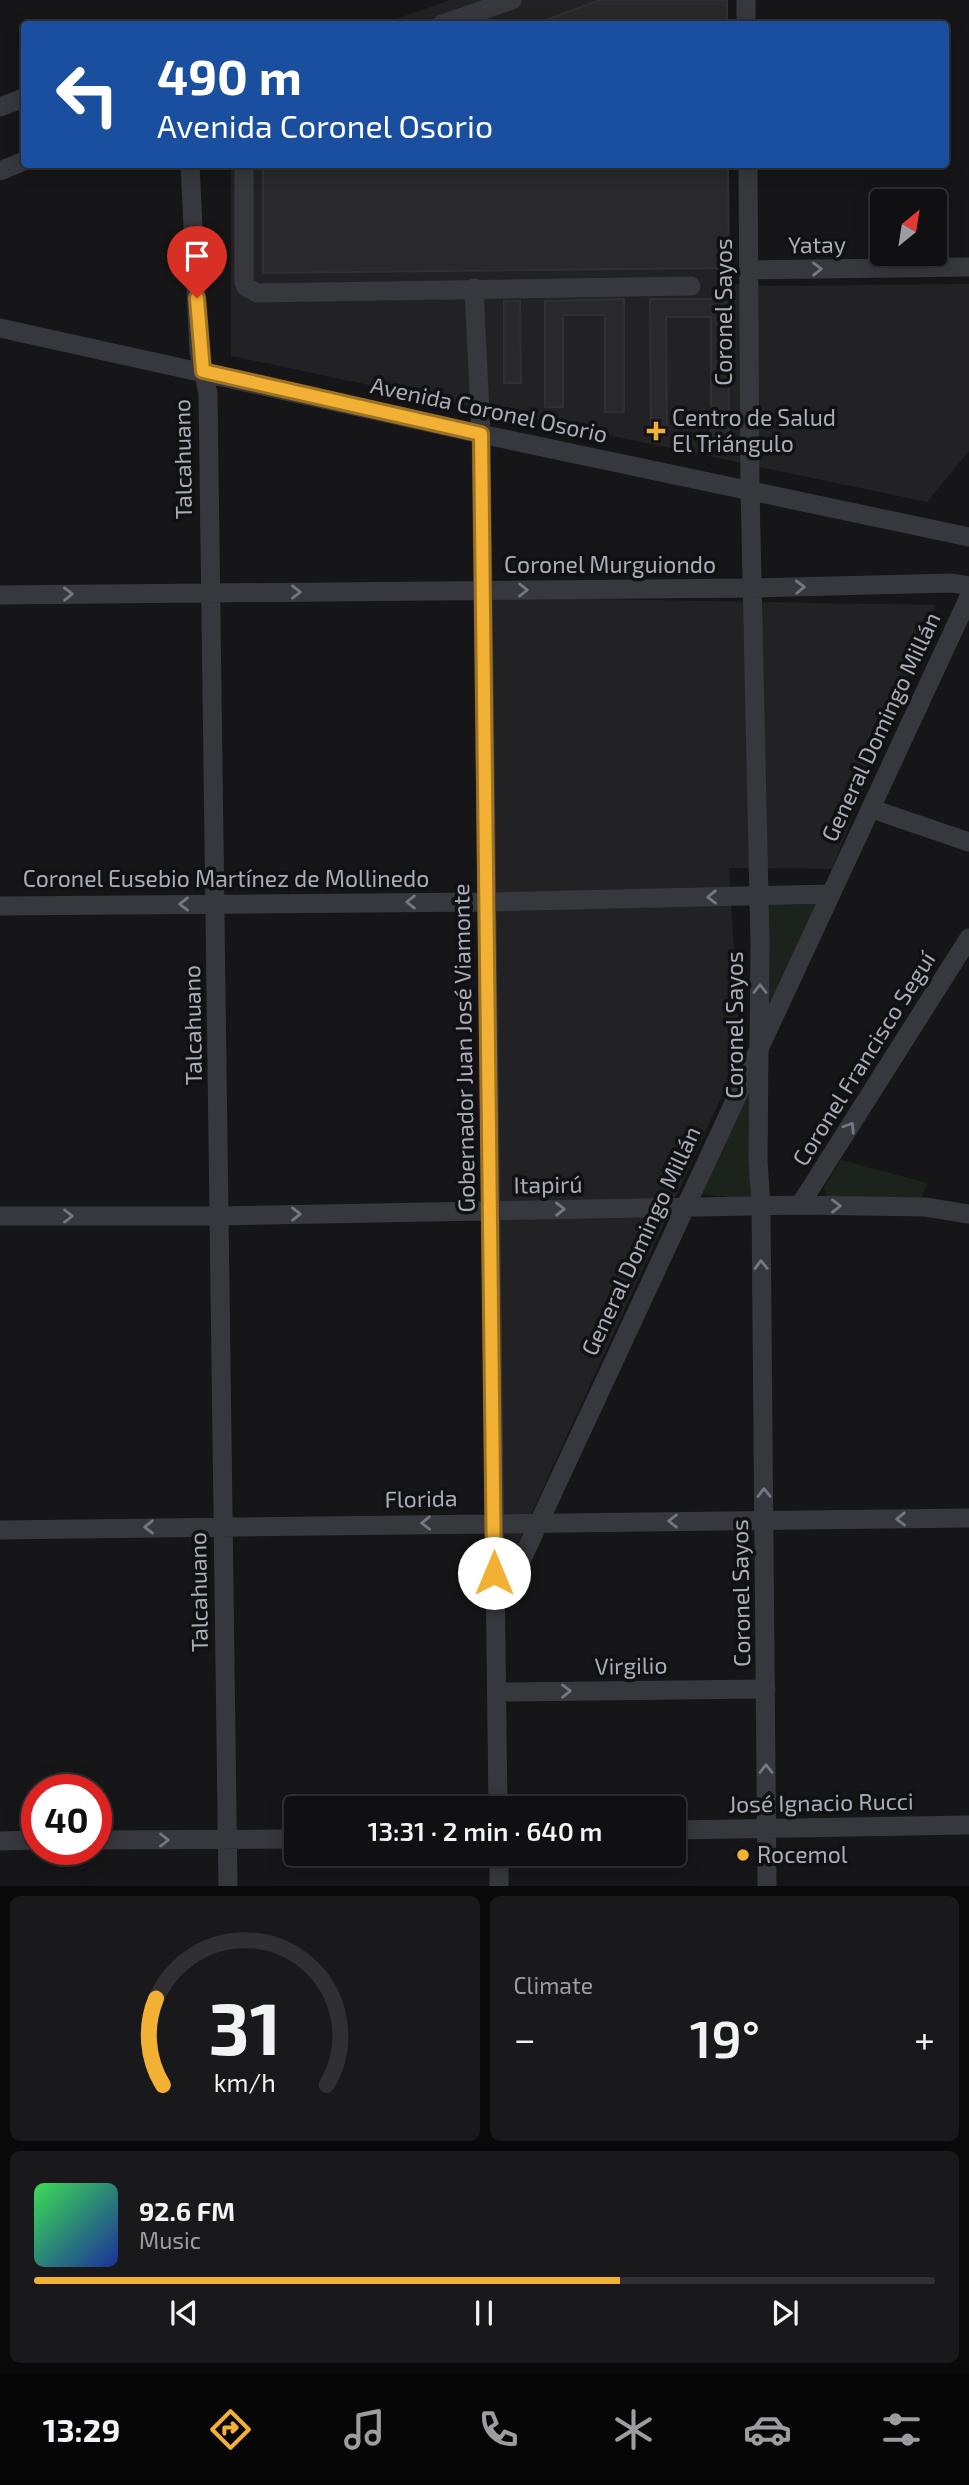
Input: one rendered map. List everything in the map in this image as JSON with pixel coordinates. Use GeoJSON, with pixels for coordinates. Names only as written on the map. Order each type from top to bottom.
{"type":"FeatureCollection","features":[{"type":"Feature","properties":{"kind":"street"},"geometry":{"type":"LineString","coordinates":[[451,21],[512,0]]}},
{"type":"Feature","properties":{"kind":"street"},"geometry":{"type":"LineString","coordinates":[[746,0],[746,21]]}},
{"type":"Feature","properties":{"kind":"street"},"geometry":{"type":"LineString","coordinates":[[0,107],[21,99]]}},
{"type":"Feature","properties":{"kind":"street"},"geometry":{"type":"LineString","coordinates":[[0,171],[21,162]]}},
{"type":"Feature","properties":{"kind":"street","name":"Talcahuano"},"geometry":{"type":"LineString","coordinates":[[190,168],[199,352],[208,393],[228,1886]]}},
{"type":"Feature","properties":{"kind":"street"},"geometry":{"type":"LineString","coordinates":[[244,168],[244,282],[251,291],[691,286]]}},
{"type":"Feature","properties":{"kind":"street","name":"Coronel Sayos"},"geometry":{"type":"LineString","coordinates":[[748,168],[750,489],[759,896],[758,1160],[761,1207],[767,1886]]}},
{"type":"Feature","properties":{"kind":"street","name":"Yatay"},"geometry":{"type":"LineString","coordinates":[[749,270],[969,267]]}},
{"type":"Feature","properties":{"kind":"street","name":"Gobernador Juan José Viamonte"},"geometry":{"type":"LineString","coordinates":[[474,288],[481,434],[498,1796]]}},
{"type":"Feature","properties":{"kind":"street","name":"Avenida Coronel Osorio"},"geometry":{"type":"LineString","coordinates":[[0,328],[481,434],[969,537]]}},
{"type":"Feature","properties":{"kind":"street","name":"Coronel Murguiondo"},"geometry":{"type":"LineString","coordinates":[[0,594],[752,588],[952,583],[969,586]]}},
{"type":"Feature","properties":{"kind":"street","name":"General Domingo Millán"},"geometry":{"type":"LineString","coordinates":[[494,1598],[515,1574],[969,597]]}},
{"type":"Feature","properties":{"kind":"street"},"geometry":{"type":"LineString","coordinates":[[872,808],[969,842]]}},
{"type":"Feature","properties":{"kind":"street","name":"Coronel Eusebio Martínez de Mollinedo"},"geometry":{"type":"LineString","coordinates":[[0,906],[485,902],[830,894]]}},
{"type":"Feature","properties":{"kind":"street","name":"Coronel Francisco Seguí"},"geometry":{"type":"LineString","coordinates":[[800,1205],[969,938]]}},
{"type":"Feature","properties":{"kind":"street","name":"Itapirú"},"geometry":{"type":"LineString","coordinates":[[0,1216],[219,1216],[800,1205],[925,1207],[969,1214]]}},
{"type":"Feature","properties":{"kind":"street","name":"Florida"},"geometry":{"type":"LineString","coordinates":[[0,1530],[539,1521],[969,1518]]}},
{"type":"Feature","properties":{"kind":"street","name":"Virgilio"},"geometry":{"type":"LineString","coordinates":[[497,1692],[766,1689]]}},
{"type":"Feature","properties":{"kind":"street","name":"José Ignacio Rucci"},"geometry":{"type":"LineString","coordinates":[[686,1830],[969,1825]]}},
{"type":"Feature","properties":{"kind":"street"},"geometry":{"type":"LineString","coordinates":[[112,1840],[284,1839]]}},
{"type":"Feature","properties":{"kind":"street"},"geometry":{"type":"LineString","coordinates":[[0,1840],[21,1840]]}},
{"type":"Feature","properties":{"kind":"street"},"geometry":{"type":"LineString","coordinates":[[499,1866],[499,1886]]}},
{"type":"Feature","properties":{"kind":"shaded area"},"geometry":{"type":"Polygon","coordinates":[[[450,0],[728,0],[728,21],[390,21],[450,0]]]}},
{"type":"Feature","properties":{"kind":"shaded area"},"geometry":{"type":"Polygon","coordinates":[[[231,168],[729,168],[729,284],[969,284],[969,451],[927,502],[231,356],[231,168]]]}},
{"type":"Feature","properties":{"kind":"shaded area"},"geometry":{"type":"Polygon","coordinates":[[[479,597],[936,605],[832,869],[729,868],[740,1056],[504,1574],[479,597]]]}},
{"type":"Feature","properties":{"kind":"shaded area"},"geometry":{"type":"Polygon","coordinates":[[[830,894],[760,1044],[759,896],[830,894]]]}},
{"type":"Feature","properties":{"kind":"shaded area"},"geometry":{"type":"Polygon","coordinates":[[[760,1044],[751,1199],[696,1194],[760,1044]]]}},
{"type":"Feature","properties":{"kind":"shaded area"},"geometry":{"type":"Polygon","coordinates":[[[841,1160],[927,1183],[920,1201],[827,1198],[824,1187],[841,1160]]]}},
{"type":"Feature","properties":{"kind":"building"},"geometry":{"type":"Polygon","coordinates":[[[600,0],[727,0],[727,21],[543,21],[600,0]]]}},
{"type":"Feature","properties":{"kind":"building"},"geometry":{"type":"Polygon","coordinates":[[[263,168],[728,168],[729,268],[263,273],[263,168]]]}},
{"type":"Feature","properties":{"kind":"building"},"geometry":{"type":"Polygon","coordinates":[[[624,299],[624,412],[605,412],[605,315],[563,315],[563,407],[545,407],[545,301],[624,299]]]}},
{"type":"Feature","properties":{"kind":"building"},"geometry":{"type":"Polygon","coordinates":[[[650,299],[728,299],[729,436],[711,436],[711,317],[666,317],[667,432],[651,432],[650,299]]]}},
{"type":"Feature","properties":{"kind":"building"},"geometry":{"type":"Polygon","coordinates":[[[504,301],[520,301],[521,383],[504,383],[504,301]]]}},
{"type":"Feature","properties":{"kind":"place","name":"Centro de Salud El Triángulo"},"geometry":{"type":"Point","coordinates":[656,431]}},
{"type":"Feature","properties":{"kind":"place","name":"Rocemol"},"geometry":{"type":"Point","coordinates":[743,1855]}},
{"type":"Feature","properties":{"kind":"route"},"geometry":{"type":"LineString","coordinates":[[197,298],[199,352],[203,371],[481,434],[485,902],[492,1210],[494,1573]]}}]}
